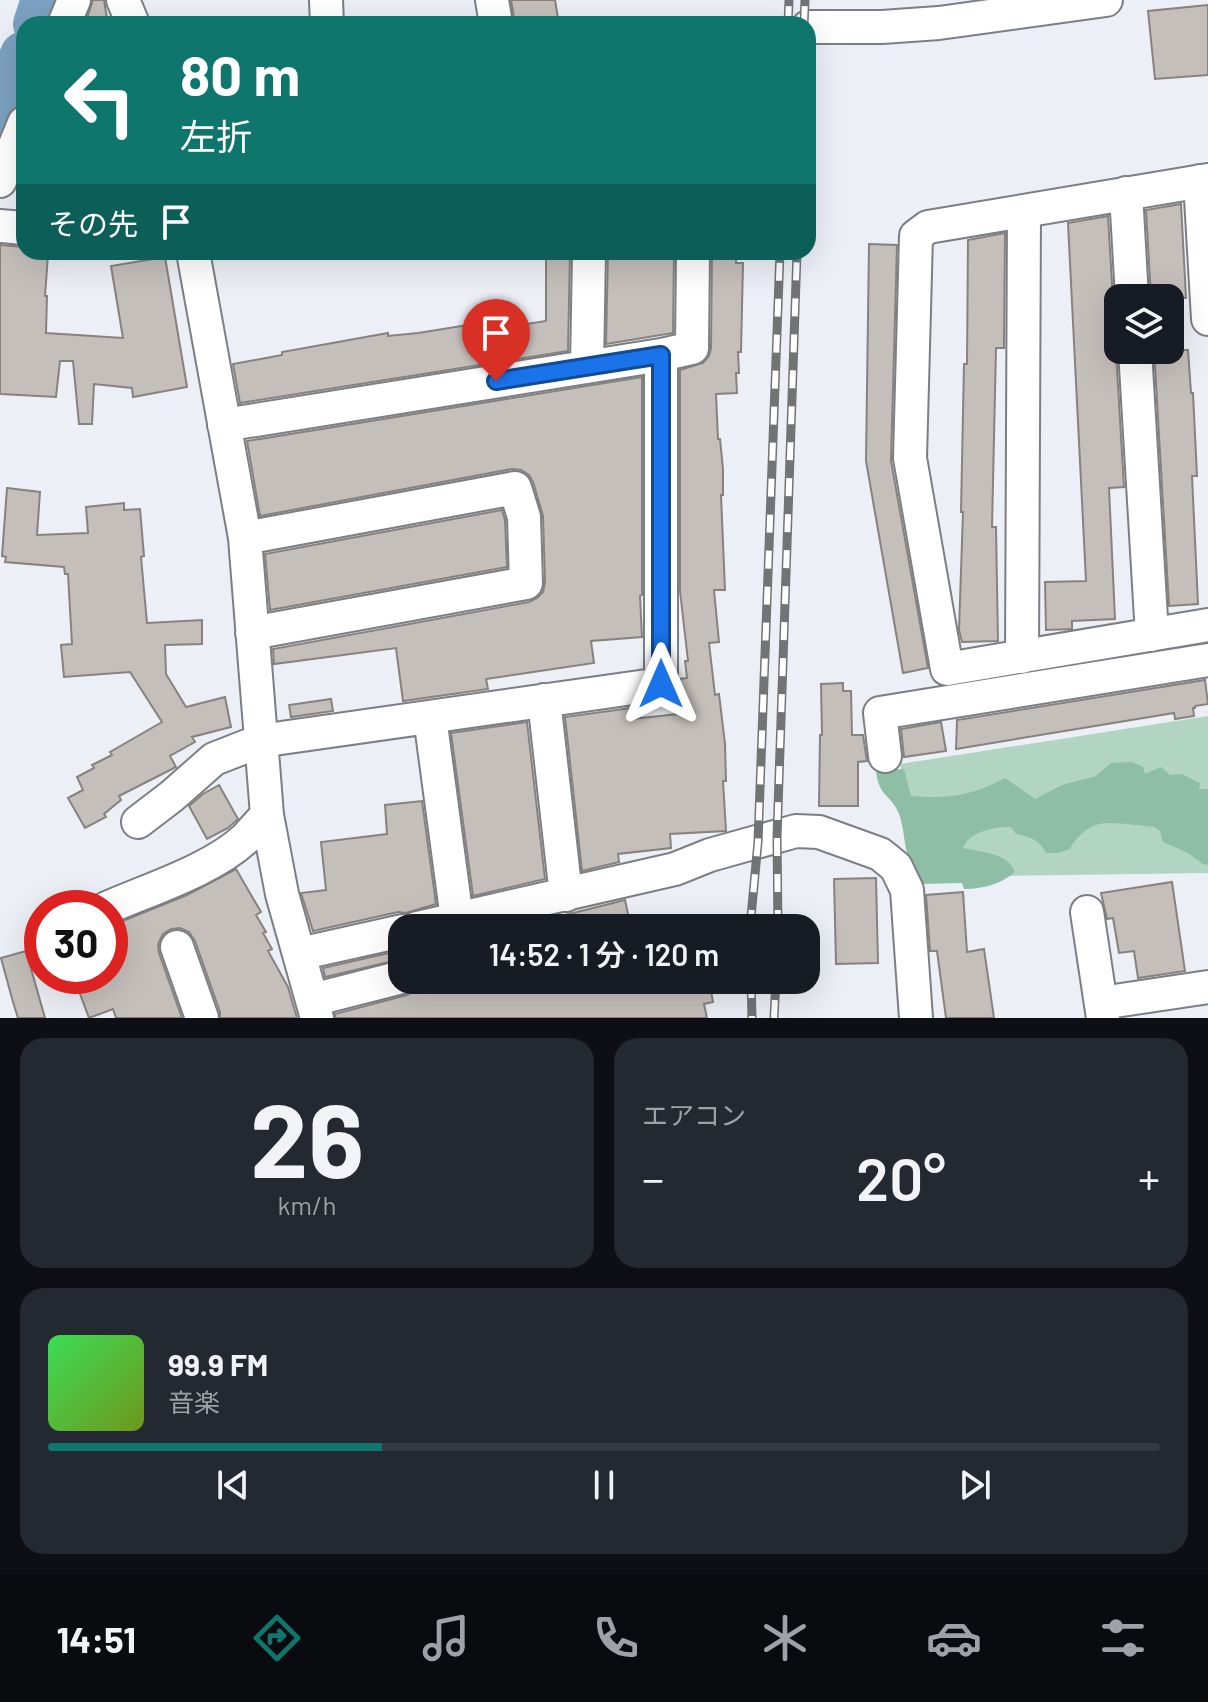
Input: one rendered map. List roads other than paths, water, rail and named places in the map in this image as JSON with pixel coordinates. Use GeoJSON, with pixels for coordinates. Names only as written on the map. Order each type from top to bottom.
{"type":"FeatureCollection","features":[{"type":"Feature","properties":{"kind":"street"},"geometry":{"type":"LineString","coordinates":[[816,26],[883,14],[939,23],[994,7],[1106,0]]}},
{"type":"Feature","properties":{"kind":"street"},"geometry":{"type":"LineString","coordinates":[[0,181],[16,142]]}},
{"type":"Feature","properties":{"kind":"street"},"geometry":{"type":"LineString","coordinates":[[1208,319],[1204,180],[928,227],[916,236],[910,458],[947,669],[1208,625]]}},
{"type":"Feature","properties":{"kind":"street"},"geometry":{"type":"LineString","coordinates":[[1126,193],[1131,284]]}},
{"type":"Feature","properties":{"kind":"street"},"geometry":{"type":"LineString","coordinates":[[1022,657],[1024,211]]}},
{"type":"Feature","properties":{"kind":"street"},"geometry":{"type":"LineString","coordinates":[[194,260],[245,538],[267,815],[282,894],[315,1009],[388,982]]}},
{"type":"Feature","properties":{"kind":"street"},"geometry":{"type":"LineString","coordinates":[[587,367],[589,260]]}},
{"type":"Feature","properties":{"kind":"street"},"geometry":{"type":"LineString","coordinates":[[224,425],[692,348],[693,260]]}},
{"type":"Feature","properties":{"kind":"street"},"geometry":{"type":"LineString","coordinates":[[138,822],[214,759],[260,741],[661,684],[661,355]]}},
{"type":"Feature","properties":{"kind":"street"},"geometry":{"type":"LineString","coordinates":[[1136,364],[1152,635]]}},
{"type":"Feature","properties":{"kind":"street"},"geometry":{"type":"LineString","coordinates":[[245,538],[515,488],[524,517],[526,583],[252,633]]}},
{"type":"Feature","properties":{"kind":"street"},"geometry":{"type":"LineString","coordinates":[[885,756],[880,713],[1208,660]]}},
{"type":"Feature","properties":{"kind":"street"},"geometry":{"type":"LineString","coordinates":[[544,700],[566,895]]}},
{"type":"Feature","properties":{"kind":"street"},"geometry":{"type":"LineString","coordinates":[[430,717],[456,914]]}},
{"type":"Feature","properties":{"kind":"street"},"geometry":{"type":"LineString","coordinates":[[128,899],[201,868],[245,839],[267,815]]}},
{"type":"Feature","properties":{"kind":"street"},"geometry":{"type":"LineString","coordinates":[[480,914],[675,869],[710,855],[796,831],[819,832],[880,854],[896,867],[907,890],[916,1018]]}},
{"type":"Feature","properties":{"kind":"street"},"geometry":{"type":"LineString","coordinates":[[1087,912],[1102,1011],[1208,987]]}},
{"type":"Feature","properties":{"kind":"street"},"geometry":{"type":"LineString","coordinates":[[299,954],[388,934]]}},
{"type":"Feature","properties":{"kind":"street"},"geometry":{"type":"LineString","coordinates":[[177,947],[202,1018]]}},
{"type":"Feature","properties":{"kind":"waterway"},"geometry":{"type":"LineString","coordinates":[[40,16],[45,0]]}},
{"type":"Feature","properties":{"kind":"waterway"},"geometry":{"type":"LineString","coordinates":[[0,114],[16,75]]}},
{"type":"Feature","properties":{"kind":"railway"},"geometry":{"type":"LineString","coordinates":[[788,16],[789,0]]}},
{"type":"Feature","properties":{"kind":"railway"},"geometry":{"type":"LineString","coordinates":[[804,16],[805,0]]}},
{"type":"Feature","properties":{"kind":"railway"},"geometry":{"type":"LineString","coordinates":[[751,914],[758,842],[780,260]]}},
{"type":"Feature","properties":{"kind":"railway"},"geometry":{"type":"LineString","coordinates":[[778,914],[777,837],[797,260]]}},
{"type":"Feature","properties":{"kind":"railway"},"geometry":{"type":"LineString","coordinates":[[751,994],[752,1018]]}},
{"type":"Feature","properties":{"kind":"railway"},"geometry":{"type":"LineString","coordinates":[[774,1018],[775,994]]}}]}
